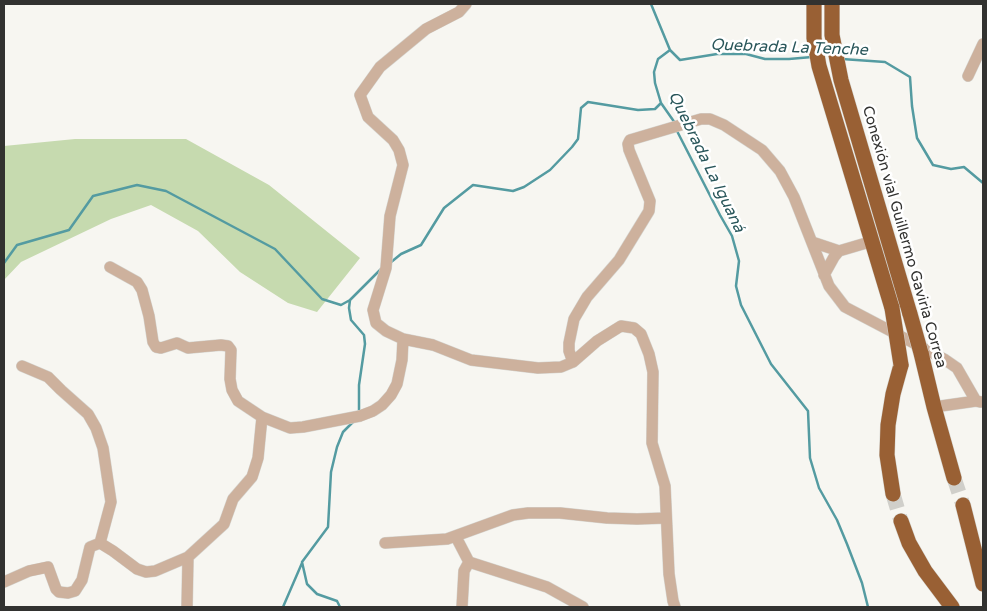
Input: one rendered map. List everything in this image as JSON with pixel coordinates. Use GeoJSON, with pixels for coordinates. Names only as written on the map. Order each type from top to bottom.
{"type":"FeatureCollection","features":[{"type":"Feature","properties":{"kind":"highway","name":"Conexión vial Guillermo Gaviria Correa"},"geometry":{"type":"LineString","coordinates":[[814,4],[814,38],[827,94],[892,308],[902,365],[893,394],[888,424],[887,455],[893,494]]}},
{"type":"Feature","properties":{"kind":"highway","name":"Conexión vial Guillermo Gaviria Correa"},"geometry":{"type":"LineString","coordinates":[[832,4],[832,35],[841,80],[910,314],[954,478]]}},
{"type":"Feature","properties":{"kind":"highway"},"geometry":{"type":"LineString","coordinates":[[963,505],[983,584]]}},
{"type":"Feature","properties":{"kind":"highway"},"geometry":{"type":"LineString","coordinates":[[901,521],[909,542],[925,572],[952,607]]}},
{"type":"Feature","properties":{"kind":"street"},"geometry":{"type":"LineString","coordinates":[[466,4],[458,12],[426,29],[380,67],[360,94],[368,117],[393,140],[402,158],[401,173],[390,216],[387,265],[374,310],[376,323],[386,331],[403,339],[433,345],[471,360],[538,368],[561,367],[573,362],[597,341],[621,326],[634,328],[641,334],[649,354],[653,372],[652,443],[664,486],[669,574],[672,601],[675,607]]}},
{"type":"Feature","properties":{"kind":"street"},"geometry":{"type":"LineString","coordinates":[[968,76],[983,44]]}},
{"type":"Feature","properties":{"kind":"street"},"geometry":{"type":"LineString","coordinates":[[573,362],[569,343],[574,319],[587,297],[619,260],[649,212],[650,201],[628,144],[630,140],[634,137],[687,122],[710,119],[724,125],[762,150],[780,171],[794,197],[829,286],[845,308],[944,359],[957,368],[980,402],[934,407]]}},
{"type":"Feature","properties":{"kind":"street"},"geometry":{"type":"LineString","coordinates":[[812,242],[840,251]]}},
{"type":"Feature","properties":{"kind":"street"},"geometry":{"type":"LineString","coordinates":[[824,275],[834,256],[840,251],[873,242]]}},
{"type":"Feature","properties":{"kind":"street"},"geometry":{"type":"LineString","coordinates":[[110,266],[137,282],[142,290],[153,342],[156,346],[161,348],[177,343],[188,348],[228,346],[231,350],[230,378],[232,390],[238,401],[262,417],[290,428],[357,417],[373,412],[382,405],[391,395],[398,376],[403,339]]}},
{"type":"Feature","properties":{"kind":"street"},"geometry":{"type":"LineString","coordinates":[[22,366],[48,377],[88,414],[96,428],[103,448],[111,502],[100,543]]}},
{"type":"Feature","properties":{"kind":"street"},"geometry":{"type":"LineString","coordinates":[[100,543],[137,569],[146,572],[155,571],[188,557],[224,524],[233,499],[252,477],[258,458],[262,417]]}},
{"type":"Feature","properties":{"kind":"street"},"geometry":{"type":"LineString","coordinates":[[385,543],[415,542],[456,537],[513,515],[528,513],[560,513],[607,518],[666,518]]}},
{"type":"Feature","properties":{"kind":"street"},"geometry":{"type":"LineString","coordinates":[[456,537],[469,562],[547,587],[583,607]]}},
{"type":"Feature","properties":{"kind":"street"},"geometry":{"type":"LineString","coordinates":[[4,582],[29,571],[48,567],[56,589],[59,592],[68,593],[75,591],[82,580],[90,547],[100,543]]}},
{"type":"Feature","properties":{"kind":"street"},"geometry":{"type":"LineString","coordinates":[[187,607],[188,557]]}},
{"type":"Feature","properties":{"kind":"street"},"geometry":{"type":"LineString","coordinates":[[462,607],[464,571],[469,562]]}},
{"type":"Feature","properties":{"kind":"green space"},"geometry":{"type":"Polygon","coordinates":[[[75,139],[186,139],[269,185],[360,258],[317,312],[288,303],[240,272],[198,231],[151,205],[111,219],[21,262],[4,280],[4,146],[75,139]]]}},
{"type":"Feature","properties":{"kind":"waterway","name":"Quebrada La Iguaná"},"geometry":{"type":"LineString","coordinates":[[651,4],[670,50],[658,59],[654,72],[655,83],[661,103],[675,123]]}},
{"type":"Feature","properties":{"kind":"waterway","name":"Quebrada La Tenche"},"geometry":{"type":"LineString","coordinates":[[670,50],[680,60],[717,54],[746,54],[765,59],[812,57]]}},
{"type":"Feature","properties":{"kind":"waterway","name":"Quebrada La Tenche"},"geometry":{"type":"LineString","coordinates":[[842,59],[885,62],[910,77],[917,138],[933,165],[951,169],[964,167],[983,183]]}},
{"type":"Feature","properties":{"kind":"waterway"},"geometry":{"type":"LineString","coordinates":[[390,263],[401,254],[421,245],[444,208],[473,185],[513,191],[524,187],[550,170],[578,139],[581,108],[588,102],[638,110],[655,109],[661,103]]}},
{"type":"Feature","properties":{"kind":"waterway","name":"Quebrada La Iguaná"},"geometry":{"type":"LineString","coordinates":[[677,131],[732,236],[739,261],[736,286],[741,305],[771,364],[808,411],[810,458],[819,488],[837,520],[847,544],[862,583],[868,607]]}},
{"type":"Feature","properties":{"kind":"waterway"},"geometry":{"type":"LineString","coordinates":[[4,263],[17,245],[69,230],[93,196],[137,185],[166,191],[275,249],[322,299],[341,305],[350,300]]}},
{"type":"Feature","properties":{"kind":"waterway"},"geometry":{"type":"LineString","coordinates":[[359,412],[359,385],[365,344],[364,335],[351,320],[350,300],[381,269]]}},
{"type":"Feature","properties":{"kind":"waterway"},"geometry":{"type":"LineString","coordinates":[[340,607],[337,601],[317,594],[307,584],[302,562],[328,527],[331,472],[337,447],[343,432],[354,421]]}},
{"type":"Feature","properties":{"kind":"waterway"},"geometry":{"type":"LineString","coordinates":[[283,607],[302,563]]}},
{"type":"Feature","properties":{"kind":"tunnel"},"geometry":{"type":"LineString","coordinates":[[954,478],[963,505]]}},
{"type":"Feature","properties":{"kind":"tunnel"},"geometry":{"type":"LineString","coordinates":[[893,494],[901,521]]}}]}
